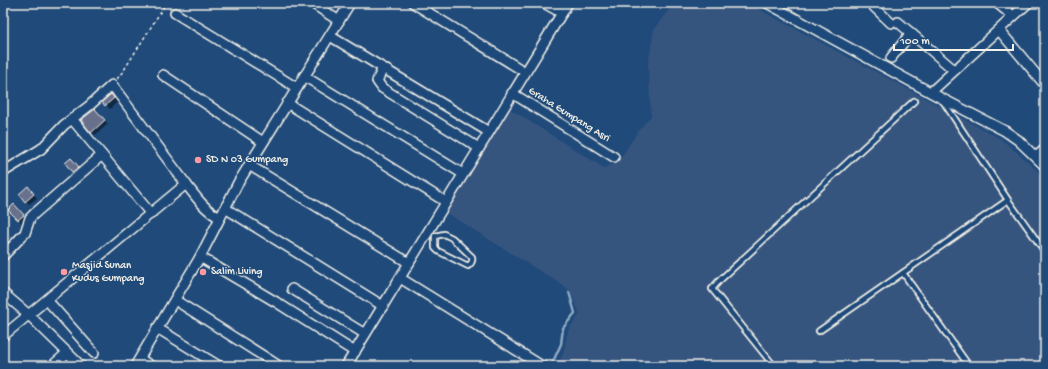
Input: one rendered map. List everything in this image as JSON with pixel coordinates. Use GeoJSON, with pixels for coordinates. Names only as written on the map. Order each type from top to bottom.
{"type":"FeatureCollection","features":[{"type":"Feature","properties":{"kind":"street"},"geometry":{"type":"LineString","coordinates":[[312,3],[339,21]]}},
{"type":"Feature","properties":{"kind":"street"},"geometry":{"type":"LineString","coordinates":[[151,366],[138,363],[157,328],[200,257],[249,165],[350,3]]}},
{"type":"Feature","properties":{"kind":"street"},"geometry":{"type":"LineString","coordinates":[[413,3],[525,72]]}},
{"type":"Feature","properties":{"kind":"street"},"geometry":{"type":"LineString","coordinates":[[544,3],[562,13]]}},
{"type":"Feature","properties":{"kind":"street"},"geometry":{"type":"LineString","coordinates":[[346,366],[409,263],[432,234],[446,202],[568,3]]}},
{"type":"Feature","properties":{"kind":"street"},"geometry":{"type":"LineString","coordinates":[[767,3],[783,6],[930,92],[1005,131],[1045,166]]}},
{"type":"Feature","properties":{"kind":"street"},"geometry":{"type":"LineString","coordinates":[[870,3],[911,33],[954,70]]}},
{"type":"Feature","properties":{"kind":"street"},"geometry":{"type":"LineString","coordinates":[[997,3],[1014,16]]}},
{"type":"Feature","properties":{"kind":"street"},"geometry":{"type":"LineString","coordinates":[[930,92],[1028,3]]}},
{"type":"Feature","properties":{"kind":"street"},"geometry":{"type":"LineString","coordinates":[[175,13],[297,88]]}},
{"type":"Feature","properties":{"kind":"street"},"geometry":{"type":"LineString","coordinates":[[999,30],[1045,85]]}},
{"type":"Feature","properties":{"kind":"street"},"geometry":{"type":"LineString","coordinates":[[891,58],[911,33]]}},
{"type":"Feature","properties":{"kind":"street"},"geometry":{"type":"LineString","coordinates":[[330,36],[489,132]]}},
{"type":"Feature","properties":{"kind":"street"},"geometry":{"type":"LineString","coordinates":[[383,68],[377,81],[382,88],[479,148]]}},
{"type":"Feature","properties":{"kind":"street"},"geometry":{"type":"LineString","coordinates":[[162,75],[263,142]]}},
{"type":"Feature","properties":{"kind":"street"},"geometry":{"type":"LineString","coordinates":[[304,76],[463,174]]}},
{"type":"Feature","properties":{"kind":"street"},"geometry":{"type":"LineString","coordinates":[[3,172],[41,148],[64,125],[89,106],[112,85],[186,184],[204,206],[220,218]]}},
{"type":"Feature","properties":{"kind":"street","name":"Graha Gumpang Asri"},"geometry":{"type":"LineString","coordinates":[[512,93],[614,157]]}},
{"type":"Feature","properties":{"kind":"street"},"geometry":{"type":"LineString","coordinates":[[287,103],[446,202]]}},
{"type":"Feature","properties":{"kind":"street"},"geometry":{"type":"LineString","coordinates":[[72,119],[151,214]]}},
{"type":"Feature","properties":{"kind":"street"},"geometry":{"type":"LineString","coordinates":[[1036,157],[1045,149]]}},
{"type":"Feature","properties":{"kind":"street"},"geometry":{"type":"LineString","coordinates":[[3,256],[25,233],[30,218],[102,156]]}},
{"type":"Feature","properties":{"kind":"street"},"geometry":{"type":"LineString","coordinates":[[249,165],[409,263]]}},
{"type":"Feature","properties":{"kind":"street"},"geometry":{"type":"LineString","coordinates":[[3,336],[186,184]]}},
{"type":"Feature","properties":{"kind":"street"},"geometry":{"type":"LineString","coordinates":[[225,208],[383,306]]}},
{"type":"Feature","properties":{"kind":"street"},"geometry":{"type":"LineString","coordinates":[[200,257],[276,302],[355,352]]}},
{"type":"Feature","properties":{"kind":"street"},"geometry":{"type":"LineString","coordinates":[[400,278],[542,366]]}},
{"type":"Feature","properties":{"kind":"street"},"geometry":{"type":"LineString","coordinates":[[292,289],[365,334]]}},
{"type":"Feature","properties":{"kind":"street"},"geometry":{"type":"LineString","coordinates":[[3,293],[29,315],[81,366]]}},
{"type":"Feature","properties":{"kind":"street"},"geometry":{"type":"LineString","coordinates":[[46,300],[94,353]]}},
{"type":"Feature","properties":{"kind":"street"},"geometry":{"type":"LineString","coordinates":[[175,300],[280,366]]}},
{"type":"Feature","properties":{"kind":"street"},"geometry":{"type":"LineString","coordinates":[[157,328],[220,366]]}},
{"type":"Feature","properties":{"kind":"street"},"geometry":{"type":"LineString","coordinates":[[52,366],[67,353]]}},
{"type":"Feature","properties":{"kind":"lane"},"geometry":{"type":"LineString","coordinates":[[942,98],[1008,200],[1045,252]]}},
{"type":"Feature","properties":{"kind":"lane"},"geometry":{"type":"LineString","coordinates":[[774,366],[712,289],[914,101]]}},
{"type":"Feature","properties":{"kind":"lane"},"geometry":{"type":"LineString","coordinates":[[819,331],[1008,200]]}},
{"type":"Feature","properties":{"kind":"lane"},"geometry":{"type":"LineString","coordinates":[[432,234],[444,234],[452,238],[472,256],[473,260],[471,264],[468,266],[438,251],[434,244],[432,234]]}},
{"type":"Feature","properties":{"kind":"lane"},"geometry":{"type":"LineString","coordinates":[[903,273],[969,366]]}},
{"type":"Feature","properties":{"kind":"path"},"geometry":{"type":"LineString","coordinates":[[112,85],[124,70],[166,3]]}},
{"type":"Feature","properties":{"kind":"shaded area"},"geometry":{"type":"Polygon","coordinates":[[[672,3],[747,3],[1001,139],[1028,162],[1045,179],[1045,366],[556,366],[563,354],[568,330],[580,314],[570,290],[442,210],[505,106],[604,168],[618,162],[638,131],[651,116],[648,65],[654,29],[672,3]]]}},
{"type":"Feature","properties":{"kind":"building"},"geometry":{"type":"Polygon","coordinates":[[[111,94],[114,98],[105,106],[102,102],[111,94]]]}},
{"type":"Feature","properties":{"kind":"building"},"geometry":{"type":"Polygon","coordinates":[[[95,109],[105,120],[91,133],[81,120],[95,109]]]}},
{"type":"Feature","properties":{"kind":"building"},"geometry":{"type":"Polygon","coordinates":[[[71,158],[79,167],[72,172],[65,163],[71,158]]]}},
{"type":"Feature","properties":{"kind":"building"},"geometry":{"type":"Polygon","coordinates":[[[28,186],[34,194],[25,202],[19,194],[28,186]]]}},
{"type":"Feature","properties":{"kind":"building"},"geometry":{"type":"Polygon","coordinates":[[[14,204],[24,215],[18,220],[8,210],[14,204]]]}},
{"type":"Feature","properties":{"kind":"waterway"},"geometry":{"type":"LineString","coordinates":[[551,366],[561,344],[563,328],[575,313],[569,292]]}},
{"type":"Feature","properties":{"kind":"place","name":"SD N 03 Gumpang"},"geometry":{"type":"Point","coordinates":[198,160]}},
{"type":"Feature","properties":{"kind":"place","name":"Masjid Sunan Kudus Gumpang"},"geometry":{"type":"Point","coordinates":[64,272]}},
{"type":"Feature","properties":{"kind":"place","name":"Salim Living"},"geometry":{"type":"Point","coordinates":[203,272]}}]}
